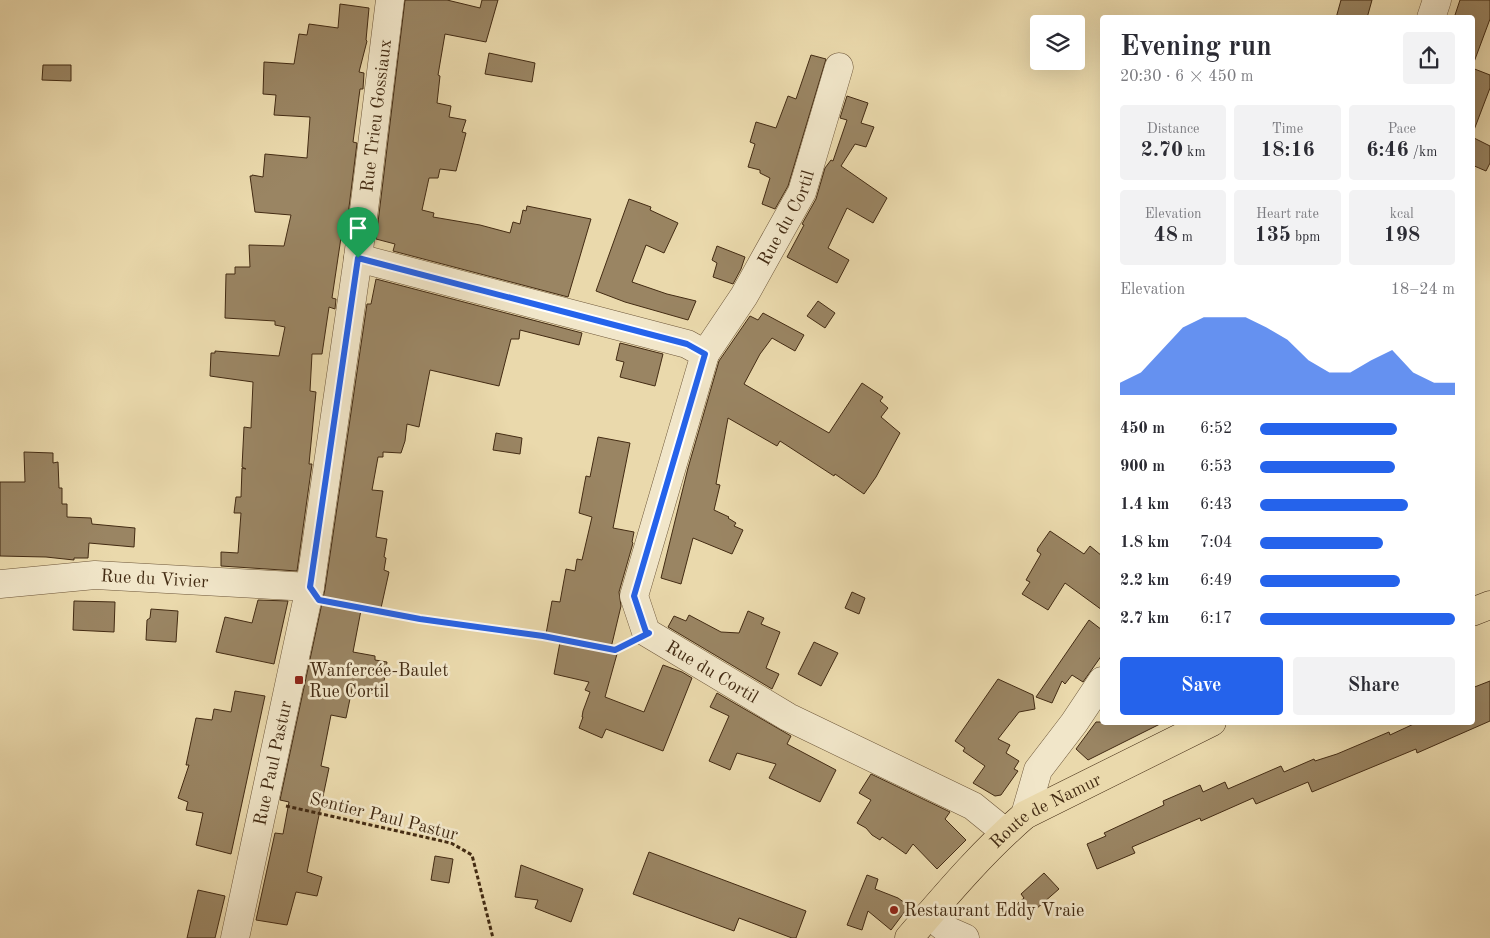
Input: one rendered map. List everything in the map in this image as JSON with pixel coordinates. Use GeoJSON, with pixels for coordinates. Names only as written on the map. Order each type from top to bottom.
{"type":"FeatureCollection","features":[{"type":"Feature","properties":{"kind":"main road"},"geometry":{"type":"LineString","coordinates":[[1475,611],[1490,605]]}},
{"type":"Feature","properties":{"kind":"main road","name":"Route de Namur"},"geometry":{"type":"LineString","coordinates":[[909,938],[968,869],[1015,823],[1206,725]]}},
{"type":"Feature","properties":{"kind":"street","name":"Rue Trieu Gossiaux"},"geometry":{"type":"LineString","coordinates":[[310,587],[358,258],[390,0]]}},
{"type":"Feature","properties":{"kind":"street"},"geometry":{"type":"LineString","coordinates":[[1432,15],[1437,0]]}},
{"type":"Feature","properties":{"kind":"street","name":"Rue du Cortil"},"geometry":{"type":"LineString","coordinates":[[839,67],[802,192],[744,296],[705,354],[634,596],[646,632],[788,717],[973,806],[1015,823]]}},
{"type":"Feature","properties":{"kind":"street"},"geometry":{"type":"LineString","coordinates":[[358,258],[687,344],[705,354]]}},
{"type":"Feature","properties":{"kind":"street","name":"Rue du Vivier"},"geometry":{"type":"LineString","coordinates":[[0,584],[95,575],[310,587]]}},
{"type":"Feature","properties":{"kind":"street","name":"Rue Paul Pastur"},"geometry":{"type":"LineString","coordinates":[[235,938],[310,587]]}},
{"type":"Feature","properties":{"kind":"street"},"geometry":{"type":"LineString","coordinates":[[1015,823],[1038,770],[1074,723],[1100,684]]}},
{"type":"Feature","properties":{"kind":"street"},"geometry":{"type":"LineString","coordinates":[[929,915],[949,931],[966,938]]}},
{"type":"Feature","properties":{"kind":"path"},"geometry":{"type":"LineString","coordinates":[[310,587],[319,600],[420,619],[543,636],[615,650],[649,633]]}},
{"type":"Feature","properties":{"kind":"path","name":"Sentier Paul Pastur"},"geometry":{"type":"LineString","coordinates":[[263,801],[451,843],[472,855],[494,938]]}},
{"type":"Feature","properties":{"kind":"building"},"geometry":{"type":"Polygon","coordinates":[[[405,0],[447,0],[480,8],[482,0],[498,0],[486,42],[445,34],[438,75],[440,76],[437,103],[451,106],[449,117],[466,120],[462,132],[466,133],[456,171],[440,169],[438,178],[429,178],[422,210],[434,213],[433,217],[480,225],[510,233],[513,222],[520,224],[523,210],[526,211],[527,206],[591,219],[568,297],[393,251],[395,244],[376,239],[405,0]]]}},
{"type":"Feature","properties":{"kind":"building"},"geometry":{"type":"Polygon","coordinates":[[[1341,0],[1372,0],[1368,15],[1337,15],[1341,0]]]}},
{"type":"Feature","properties":{"kind":"building"},"geometry":{"type":"Polygon","coordinates":[[[1460,0],[1490,0],[1490,19],[1475,59],[1475,15],[1455,15],[1460,0]]]}},
{"type":"Feature","properties":{"kind":"building"},"geometry":{"type":"Polygon","coordinates":[[[340,4],[369,8],[367,41],[359,72],[364,73],[363,89],[360,89],[353,142],[357,143],[346,231],[342,231],[332,298],[336,299],[335,309],[329,307],[322,354],[312,354],[310,391],[316,392],[309,464],[312,464],[297,571],[221,566],[221,552],[238,553],[241,513],[234,513],[236,497],[241,497],[242,468],[246,469],[242,467],[244,427],[251,428],[253,382],[210,376],[211,353],[215,353],[215,351],[279,356],[285,327],[275,325],[275,321],[225,318],[226,274],[235,274],[235,267],[250,267],[249,245],[284,246],[291,215],[255,212],[250,176],[263,177],[265,154],[307,158],[310,117],[274,115],[276,95],[263,94],[264,62],[294,64],[299,34],[307,35],[309,24],[338,28],[340,4]]]}},
{"type":"Feature","properties":{"kind":"building"},"geometry":{"type":"Polygon","coordinates":[[[489,53],[535,63],[532,82],[485,74],[489,53]]]}},
{"type":"Feature","properties":{"kind":"building"},"geometry":{"type":"Polygon","coordinates":[[[811,55],[826,59],[788,186],[775,209],[762,204],[770,178],[760,173],[760,170],[748,167],[755,144],[750,142],[756,122],[776,128],[788,96],[796,99],[811,55]]]}},
{"type":"Feature","properties":{"kind":"building"},"geometry":{"type":"Polygon","coordinates":[[[43,65],[71,65],[71,81],[42,80],[43,65]]]}},
{"type":"Feature","properties":{"kind":"building"},"geometry":{"type":"Polygon","coordinates":[[[1475,69],[1490,75],[1490,88],[1475,127],[1475,69]]]}},
{"type":"Feature","properties":{"kind":"building"},"geometry":{"type":"Polygon","coordinates":[[[847,96],[868,103],[861,123],[874,127],[866,147],[855,144],[841,166],[887,198],[873,223],[847,208],[828,248],[849,260],[837,283],[787,257],[816,199],[825,168],[831,160],[833,161],[847,120],[840,118],[847,96]]]}},
{"type":"Feature","properties":{"kind":"building"},"geometry":{"type":"Polygon","coordinates":[[[1475,138],[1490,146],[1490,163],[1486,171],[1475,166],[1475,138]]]}},
{"type":"Feature","properties":{"kind":"building"},"geometry":{"type":"Polygon","coordinates":[[[629,199],[651,207],[650,210],[678,223],[664,253],[646,245],[632,282],[667,294],[696,301],[688,320],[625,302],[596,291],[629,199]]]}},
{"type":"Feature","properties":{"kind":"building"},"geometry":{"type":"Polygon","coordinates":[[[717,246],[745,257],[733,284],[713,277],[717,263],[712,260],[717,246]]]}},
{"type":"Feature","properties":{"kind":"building"},"geometry":{"type":"Polygon","coordinates":[[[376,279],[582,333],[579,345],[520,330],[519,339],[511,339],[499,386],[430,370],[419,427],[407,424],[401,453],[383,452],[383,457],[378,457],[372,490],[383,491],[376,537],[387,539],[384,570],[389,572],[381,608],[362,605],[353,652],[375,656],[375,660],[387,662],[382,695],[352,689],[346,718],[331,715],[321,766],[329,768],[307,872],[322,877],[317,896],[296,892],[287,925],[256,920],[275,833],[283,834],[289,802],[280,800],[325,589],[367,304],[371,304],[376,279]]]}},
{"type":"Feature","properties":{"kind":"building"},"geometry":{"type":"Polygon","coordinates":[[[818,301],[835,313],[825,328],[807,316],[818,301]]]}},
{"type":"Feature","properties":{"kind":"building"},"geometry":{"type":"Polygon","coordinates":[[[763,313],[804,335],[795,351],[772,338],[760,354],[744,384],[829,433],[862,383],[883,397],[880,401],[888,408],[881,417],[900,433],[876,477],[864,494],[780,441],[777,446],[728,418],[716,484],[720,485],[714,510],[729,517],[736,523],[734,526],[743,530],[732,554],[693,538],[681,584],[661,578],[688,468],[719,361],[750,316],[758,320],[763,313]]]}},
{"type":"Feature","properties":{"kind":"building"},"geometry":{"type":"Polygon","coordinates":[[[620,343],[663,354],[655,386],[620,377],[624,362],[616,360],[620,343]]]}},
{"type":"Feature","properties":{"kind":"building"},"geometry":{"type":"Polygon","coordinates":[[[496,433],[522,438],[520,454],[493,450],[496,433]]]}},
{"type":"Feature","properties":{"kind":"building"},"geometry":{"type":"Polygon","coordinates":[[[598,437],[630,443],[613,528],[634,532],[633,543],[619,592],[621,606],[610,652],[617,654],[605,697],[644,712],[663,665],[692,678],[663,751],[606,729],[602,738],[579,728],[590,692],[585,690],[589,682],[554,674],[561,637],[546,634],[552,601],[560,602],[566,569],[575,571],[577,559],[582,560],[592,517],[579,513],[586,476],[590,477],[598,437]]]}},
{"type":"Feature","properties":{"kind":"building"},"geometry":{"type":"Polygon","coordinates":[[[24,452],[53,453],[53,463],[58,462],[59,488],[62,488],[62,504],[67,504],[67,517],[91,518],[92,524],[135,528],[134,547],[89,543],[88,558],[74,558],[74,560],[0,556],[0,482],[25,482],[24,452]]]}},
{"type":"Feature","properties":{"kind":"building"},"geometry":{"type":"Polygon","coordinates":[[[1050,531],[1084,554],[1090,546],[1100,554],[1100,609],[1065,583],[1048,610],[1022,594],[1030,582],[1026,580],[1041,554],[1037,551],[1050,531]]]}},
{"type":"Feature","properties":{"kind":"building"},"geometry":{"type":"Polygon","coordinates":[[[852,592],[865,598],[859,614],[845,608],[852,592]]]}},
{"type":"Feature","properties":{"kind":"building"},"geometry":{"type":"Polygon","coordinates":[[[258,600],[288,601],[274,664],[216,652],[225,617],[252,623],[258,600]]]}},
{"type":"Feature","properties":{"kind":"building"},"geometry":{"type":"Polygon","coordinates":[[[74,601],[115,602],[114,632],[73,630],[74,601]]]}},
{"type":"Feature","properties":{"kind":"building"},"geometry":{"type":"Polygon","coordinates":[[[151,609],[178,611],[176,642],[146,640],[147,620],[150,618],[151,609]]]}},
{"type":"Feature","properties":{"kind":"building"},"geometry":{"type":"Polygon","coordinates":[[[748,611],[764,618],[761,624],[780,632],[766,668],[779,674],[772,689],[668,627],[674,616],[686,621],[689,615],[721,632],[739,633],[748,611]]]}},
{"type":"Feature","properties":{"kind":"building"},"geometry":{"type":"Polygon","coordinates":[[[1089,620],[1100,628],[1100,658],[1083,682],[1072,675],[1065,684],[1062,681],[1052,703],[1036,697],[1089,620]]]}},
{"type":"Feature","properties":{"kind":"building"},"geometry":{"type":"Polygon","coordinates":[[[814,642],[838,653],[821,686],[798,674],[814,642]]]}},
{"type":"Feature","properties":{"kind":"building"},"geometry":{"type":"Polygon","coordinates":[[[998,679],[1033,695],[1035,709],[1019,712],[998,739],[1010,745],[1006,753],[1019,761],[1014,769],[1018,771],[1001,795],[995,796],[973,783],[985,766],[963,751],[965,748],[955,741],[998,679]]]}},
{"type":"Feature","properties":{"kind":"building"},"geometry":{"type":"Polygon","coordinates":[[[1490,681],[1490,721],[1417,753],[1416,749],[1312,792],[1308,782],[1256,804],[1253,798],[1201,821],[1200,818],[1132,847],[1135,853],[1097,869],[1087,844],[1106,836],[1104,833],[1164,805],[1163,801],[1200,785],[1203,792],[1225,782],[1228,789],[1281,766],[1284,772],[1314,759],[1315,761],[1337,754],[1389,732],[1390,735],[1412,725],[1475,725],[1475,687],[1490,681]]]}},
{"type":"Feature","properties":{"kind":"building"},"geometry":{"type":"Polygon","coordinates":[[[235,691],[265,696],[231,854],[196,845],[203,813],[186,810],[188,802],[178,798],[189,765],[186,765],[196,718],[212,720],[214,709],[231,712],[235,691]]]}},
{"type":"Feature","properties":{"kind":"building"},"geometry":{"type":"Polygon","coordinates":[[[717,693],[791,736],[787,744],[836,770],[820,802],[769,778],[776,764],[737,753],[730,770],[709,761],[729,716],[710,707],[717,693]]]}},
{"type":"Feature","properties":{"kind":"building"},"geometry":{"type":"Polygon","coordinates":[[[1096,722],[1100,722],[1100,725],[1158,725],[1088,760],[1076,749],[1096,722]]]}},
{"type":"Feature","properties":{"kind":"building"},"geometry":{"type":"Polygon","coordinates":[[[871,774],[950,812],[945,819],[966,840],[937,869],[913,844],[906,854],[882,837],[880,840],[872,835],[866,828],[857,823],[871,800],[859,793],[871,774]]]}},
{"type":"Feature","properties":{"kind":"building"},"geometry":{"type":"Polygon","coordinates":[[[649,852],[806,911],[796,938],[739,918],[734,931],[633,894],[649,852]]]}},
{"type":"Feature","properties":{"kind":"building"},"geometry":{"type":"Polygon","coordinates":[[[435,856],[453,859],[449,883],[431,880],[435,856]]]}},
{"type":"Feature","properties":{"kind":"building"},"geometry":{"type":"Polygon","coordinates":[[[521,865],[583,889],[571,922],[535,908],[538,900],[515,897],[521,865]]]}},
{"type":"Feature","properties":{"kind":"building"},"geometry":{"type":"Polygon","coordinates":[[[1044,873],[1059,889],[1028,916],[1017,904],[1024,898],[1021,894],[1044,873]]]}},
{"type":"Feature","properties":{"kind":"building"},"geometry":{"type":"Polygon","coordinates":[[[867,875],[878,879],[875,889],[898,898],[909,906],[891,930],[868,911],[862,930],[847,925],[867,875]]]}},
{"type":"Feature","properties":{"kind":"building"},"geometry":{"type":"Polygon","coordinates":[[[198,890],[225,896],[215,938],[187,938],[198,890]]]}},
{"type":"Feature","properties":{"kind":"place","name":"Wanfercée-Baulet Rue Cortil"},"geometry":{"type":"Point","coordinates":[299,680]}},
{"type":"Feature","properties":{"kind":"place","name":"Restaurant Eddy Vraie"},"geometry":{"type":"Point","coordinates":[894,910]}},
{"type":"Feature","properties":{"kind":"route"},"geometry":{"type":"LineString","coordinates":[[358,258],[687,344],[705,354],[634,596],[646,632],[649,633],[615,650],[543,636],[420,619],[319,600],[310,587],[358,258]]}}]}
